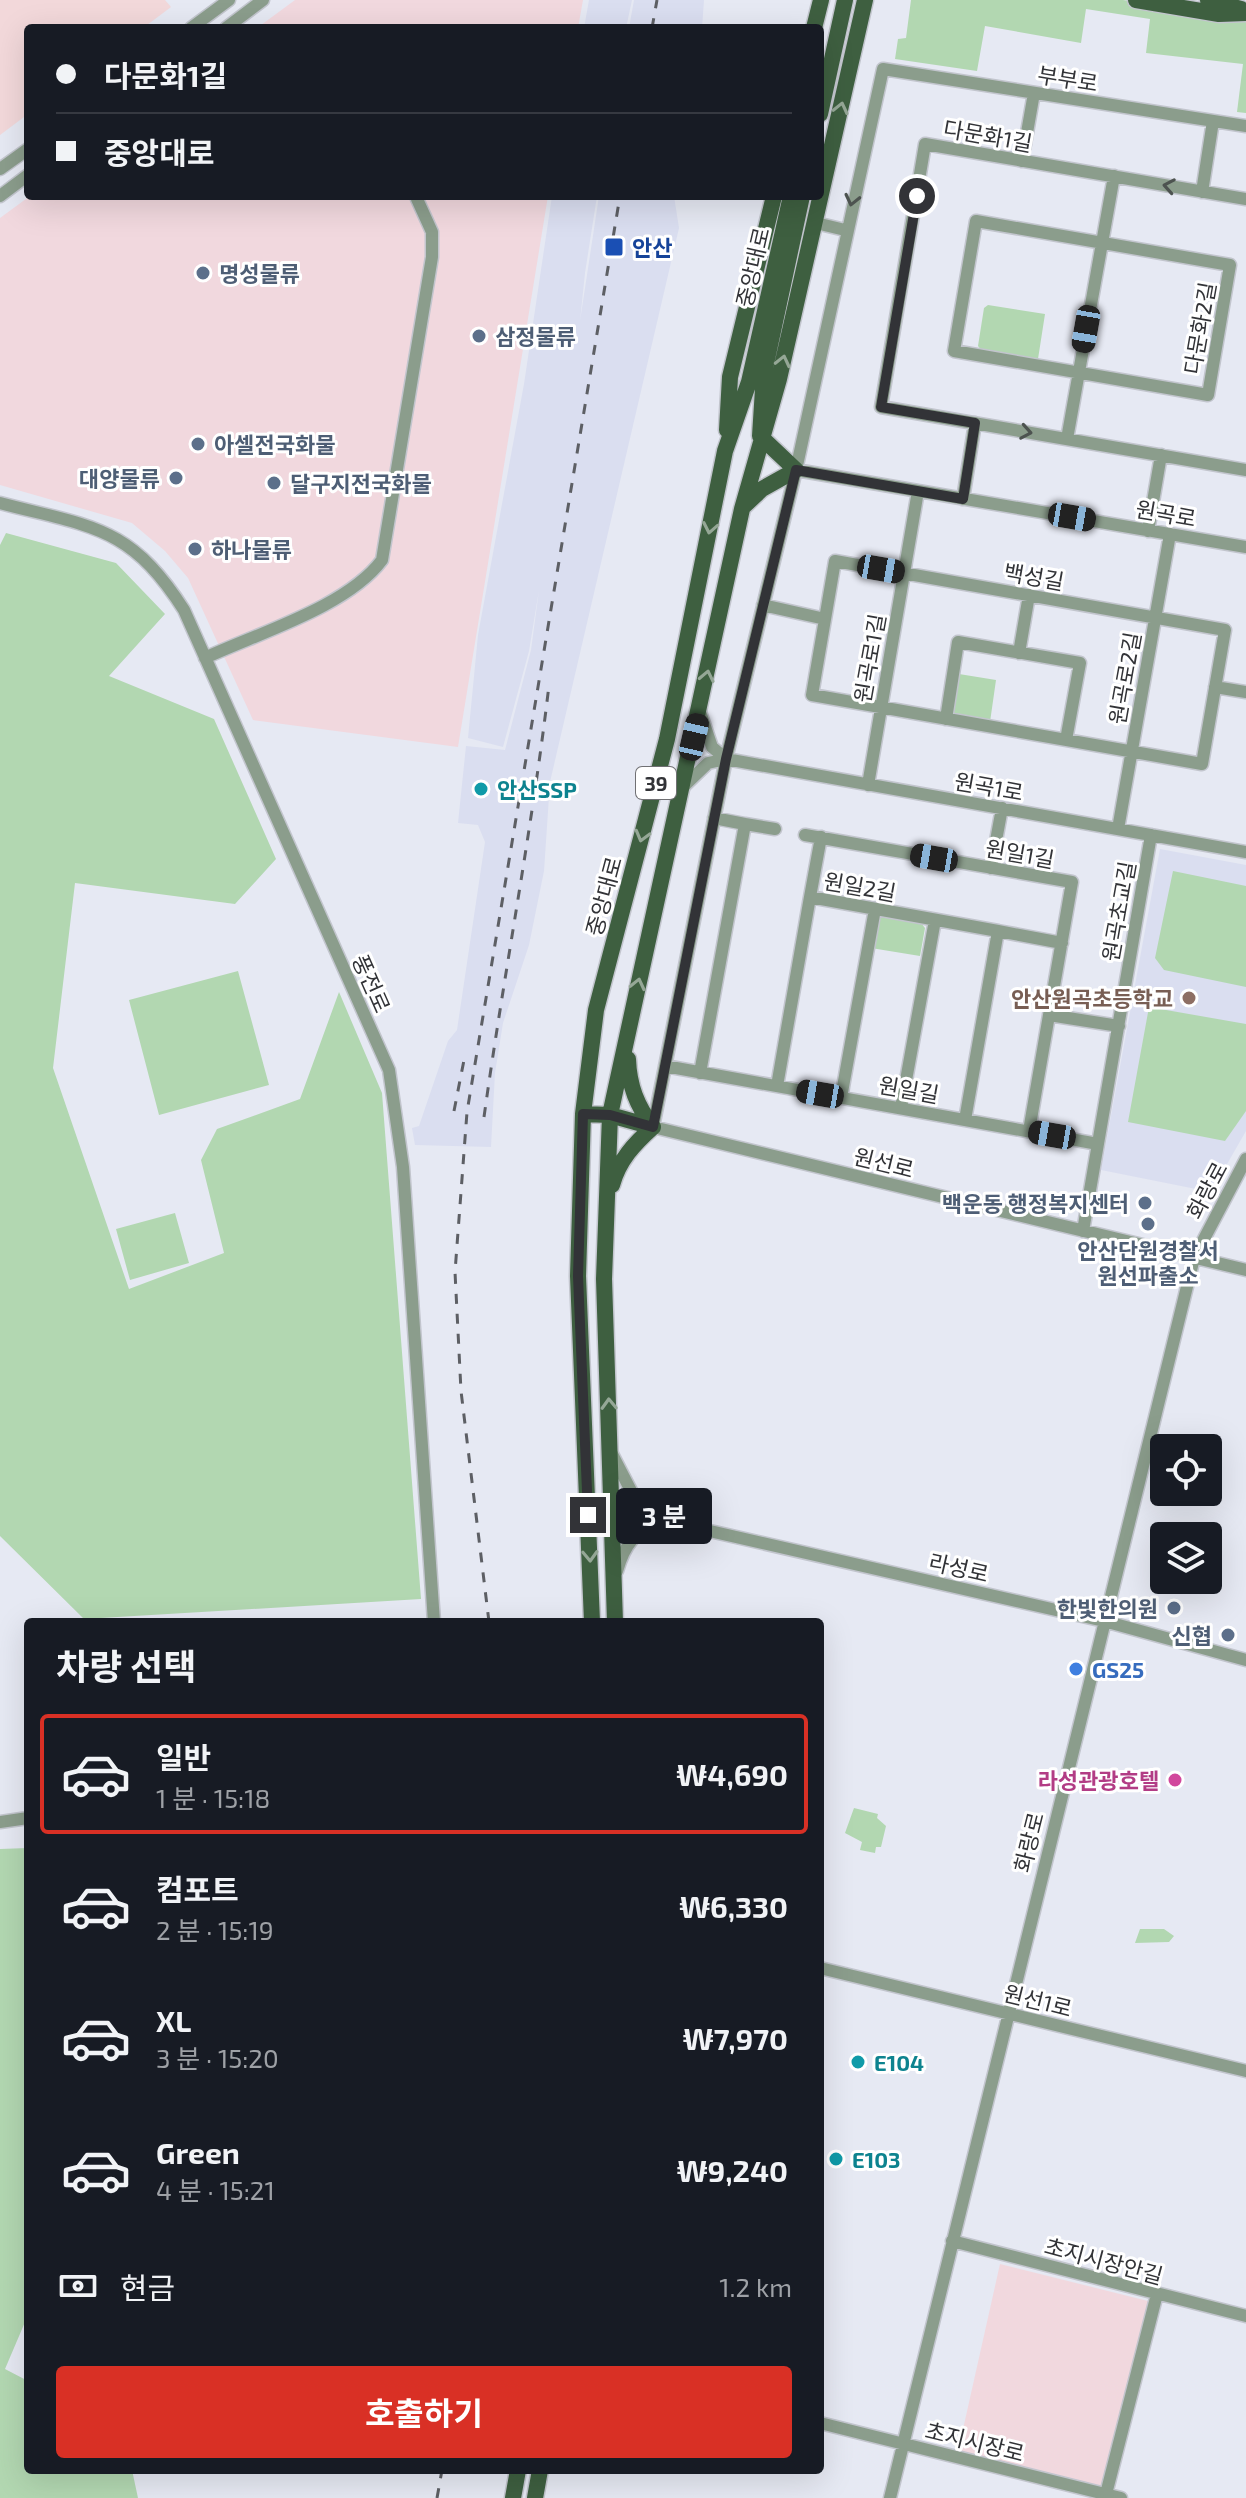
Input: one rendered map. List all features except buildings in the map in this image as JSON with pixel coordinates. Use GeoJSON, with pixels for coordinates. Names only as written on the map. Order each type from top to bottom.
{"type":"FeatureCollection","features":[{"type":"Feature","properties":{"kind":"main road"},"geometry":{"type":"LineString","coordinates":[[824,48],[835,0]]}},
{"type":"Feature","properties":{"kind":"main road"},"geometry":{"type":"LineString","coordinates":[[824,96],[845,0]]}},
{"type":"Feature","properties":{"kind":"main road","name":"39"},"geometry":{"type":"LineString","coordinates":[[824,184],[865,0]]}},
{"type":"Feature","properties":{"kind":"main road","name":"39"},"geometry":{"type":"LineString","coordinates":[[852,63],[867,38],[873,0]]}},
{"type":"Feature","properties":{"kind":"main road"},"geometry":{"type":"LineString","coordinates":[[1136,0],[1219,14],[1246,12]]}},
{"type":"Feature","properties":{"kind":"main road"},"geometry":{"type":"LineString","coordinates":[[1208,0],[1246,12]]}},
{"type":"Feature","properties":{"kind":"main road","name":"39"},"geometry":{"type":"LineString","coordinates":[[725,451],[730,377],[773,200]]}},
{"type":"Feature","properties":{"kind":"main road","name":"중앙대로"},"geometry":{"type":"LineString","coordinates":[[592,1618],[578,1276],[583,1114],[596,1010],[667,739],[725,451],[749,382],[790,200]]}},
{"type":"Feature","properties":{"kind":"main road"},"geometry":{"type":"LineString","coordinates":[[742,509],[762,489],[796,470],[760,436],[764,373],[801,200]]}},
{"type":"Feature","properties":{"kind":"main road","name":"39"},"geometry":{"type":"LineString","coordinates":[[615,1618],[604,1279],[610,1115],[742,509],[760,436],[779,379],[820,200]]}},
{"type":"Feature","properties":{"kind":"main road"},"geometry":{"type":"LineString","coordinates":[[627,1034],[629,1082],[641,1111],[653,1127]]}},
{"type":"Feature","properties":{"kind":"main road"},"geometry":{"type":"LineString","coordinates":[[583,1114],[610,1115],[653,1127]]}},
{"type":"Feature","properties":{"kind":"main road"},"geometry":{"type":"LineString","coordinates":[[607,1202],[617,1169],[631,1147],[653,1127]]}},
{"type":"Feature","properties":{"kind":"main road"},"geometry":{"type":"LineString","coordinates":[[513,2495],[517,2474]]}},
{"type":"Feature","properties":{"kind":"main road"},"geometry":{"type":"LineString","coordinates":[[535,2498],[539,2474]]}},
{"type":"Feature","properties":{"kind":"street"},"geometry":{"type":"LineString","coordinates":[[196,24],[229,0]]}},
{"type":"Feature","properties":{"kind":"street"},"geometry":{"type":"LineString","coordinates":[[231,24],[263,0]]}},
{"type":"Feature","properties":{"kind":"street","name":"부부로"},"geometry":{"type":"LineString","coordinates":[[845,230],[883,69],[1246,126]]}},
{"type":"Feature","properties":{"kind":"street"},"geometry":{"type":"LineString","coordinates":[[1022,161],[1034,93]]}},
{"type":"Feature","properties":{"kind":"street"},"geometry":{"type":"LineString","coordinates":[[1202,192],[1213,121]]}},
{"type":"Feature","properties":{"kind":"street","name":"다문화1길"},"geometry":{"type":"LineString","coordinates":[[1246,199],[925,144],[881,407],[1246,470]]}},
{"type":"Feature","properties":{"kind":"street"},"geometry":{"type":"LineString","coordinates":[[0,169],[24,152]]}},
{"type":"Feature","properties":{"kind":"street"},"geometry":{"type":"LineString","coordinates":[[1067,439],[1114,176]]}},
{"type":"Feature","properties":{"kind":"street"},"geometry":{"type":"LineString","coordinates":[[0,196],[24,178]]}},
{"type":"Feature","properties":{"kind":"street"},"geometry":{"type":"LineString","coordinates":[[205,658],[329,601],[369,578],[382,560],[432,257],[432,232],[417,200]]}},
{"type":"Feature","properties":{"kind":"street","name":"다문화2길"},"geometry":{"type":"LineString","coordinates":[[976,221],[1230,265],[1208,395],[1079,373],[954,351],[976,221]]}},
{"type":"Feature","properties":{"kind":"street"},"geometry":{"type":"LineString","coordinates":[[653,1127],[726,759],[796,470],[845,230],[816,223]]}},
{"type":"Feature","properties":{"kind":"street"},"geometry":{"type":"LineString","coordinates":[[963,499],[975,423]]}},
{"type":"Feature","properties":{"kind":"street"},"geometry":{"type":"LineString","coordinates":[[1148,531],[1161,455]]}},
{"type":"Feature","properties":{"kind":"street","name":"원곡로"},"geometry":{"type":"LineString","coordinates":[[796,470],[1246,547]]}},
{"type":"Feature","properties":{"kind":"street","name":"원곡로1길"},"geometry":{"type":"LineString","coordinates":[[868,785],[918,491]]}},
{"type":"Feature","properties":{"kind":"street","name":"풍전로"},"geometry":{"type":"LineString","coordinates":[[0,503],[110,534],[134,548],[160,572],[184,610],[389,1070],[403,1167],[434,1618]]}},
{"type":"Feature","properties":{"kind":"street","name":"원곡로2길"},"geometry":{"type":"LineString","coordinates":[[1118,829],[1170,534]]}},
{"type":"Feature","properties":{"kind":"street","name":"백성길"},"geometry":{"type":"LineString","coordinates":[[835,561],[904,573],[1225,630],[1202,764],[812,695],[835,561]]}},
{"type":"Feature","properties":{"kind":"street"},"geometry":{"type":"LineString","coordinates":[[1019,653],[1029,595]]}},
{"type":"Feature","properties":{"kind":"street"},"geometry":{"type":"LineString","coordinates":[[763,605],[825,619]]}},
{"type":"Feature","properties":{"kind":"street"},"geometry":{"type":"LineString","coordinates":[[946,719],[958,642],[1080,663],[1066,740]]}},
{"type":"Feature","properties":{"kind":"street"},"geometry":{"type":"LineString","coordinates":[[1215,687],[1246,692]]}},
{"type":"Feature","properties":{"kind":"street"},"geometry":{"type":"LineString","coordinates":[[700,712],[712,747],[726,759]]}},
{"type":"Feature","properties":{"kind":"street"},"geometry":{"type":"LineString","coordinates":[[682,788],[708,763],[726,759]]}},
{"type":"Feature","properties":{"kind":"street","name":"원곡1로"},"geometry":{"type":"LineString","coordinates":[[726,759],[1246,852]]}},
{"type":"Feature","properties":{"kind":"street"},"geometry":{"type":"LineString","coordinates":[[991,868],[1002,808]]}},
{"type":"Feature","properties":{"kind":"street"},"geometry":{"type":"LineString","coordinates":[[714,818],[775,829]]}},
{"type":"Feature","properties":{"kind":"street"},"geometry":{"type":"LineString","coordinates":[[700,1073],[745,824]]}},
{"type":"Feature","properties":{"kind":"street","name":"원일1길"},"geometry":{"type":"LineString","coordinates":[[805,835],[1072,882],[1029,1131]]}},
{"type":"Feature","properties":{"kind":"street","name":"원곡초교길"},"geometry":{"type":"LineString","coordinates":[[1083,1231],[1151,835]]}},
{"type":"Feature","properties":{"kind":"street"},"geometry":{"type":"LineString","coordinates":[[810,897],[821,837]]}},
{"type":"Feature","properties":{"kind":"street","name":"원일2길"},"geometry":{"type":"LineString","coordinates":[[777,1086],[810,897],[1062,943]]}},
{"type":"Feature","properties":{"kind":"street"},"geometry":{"type":"LineString","coordinates":[[841,1098],[875,909]]}},
{"type":"Feature","properties":{"kind":"street"},"geometry":{"type":"LineString","coordinates":[[901,1108],[935,920]]}},
{"type":"Feature","properties":{"kind":"street"},"geometry":{"type":"LineString","coordinates":[[965,1120],[998,931]]}},
{"type":"Feature","properties":{"kind":"street"},"geometry":{"type":"LineString","coordinates":[[1049,1015],[1119,1026]]}},
{"type":"Feature","properties":{"kind":"street","name":"원일길"},"geometry":{"type":"LineString","coordinates":[[665,1066],[1098,1144]]}},
{"type":"Feature","properties":{"kind":"street","name":"원선로"},"geometry":{"type":"LineString","coordinates":[[653,1127],[1246,1270]]}},
{"type":"Feature","properties":{"kind":"street","name":"화랑로"},"geometry":{"type":"LineString","coordinates":[[890,2498],[1006,2013],[1194,1258],[1246,1159]]}},
{"type":"Feature","properties":{"kind":"street"},"geometry":{"type":"LineString","coordinates":[[611,1454],[644,1516],[662,1520]]}},
{"type":"Feature","properties":{"kind":"street"},"geometry":{"type":"LineString","coordinates":[[615,1579],[623,1549],[638,1530],[662,1520]]}},
{"type":"Feature","properties":{"kind":"street","name":"라성로"},"geometry":{"type":"LineString","coordinates":[[662,1520],[1104,1621],[1246,1660]]}},
{"type":"Feature","properties":{"kind":"street"},"geometry":{"type":"LineString","coordinates":[[0,1822],[24,1819]]}},
{"type":"Feature","properties":{"kind":"street","name":"원선1로"},"geometry":{"type":"LineString","coordinates":[[824,1969],[1246,2071]]}},
{"type":"Feature","properties":{"kind":"street","name":"초지시장안길"},"geometry":{"type":"LineString","coordinates":[[952,2241],[1246,2316]]}},
{"type":"Feature","properties":{"kind":"street"},"geometry":{"type":"LineString","coordinates":[[1106,2494],[1157,2294]]}},
{"type":"Feature","properties":{"kind":"street","name":"초지시장로"},"geometry":{"type":"LineString","coordinates":[[824,2424],[1121,2498]]}},
{"type":"Feature","properties":{"kind":"shaded area"},"geometry":{"type":"Polygon","coordinates":[[[0,0],[165,0],[171,7],[148,24],[24,24],[24,117],[0,135],[0,0]]]}},
{"type":"Feature","properties":{"kind":"shaded area"},"geometry":{"type":"Polygon","coordinates":[[[295,0],[583,0],[579,24],[262,24],[295,0]]]}},
{"type":"Feature","properties":{"kind":"shaded area"},"geometry":{"type":"Polygon","coordinates":[[[589,0],[632,0],[627,24],[585,24],[589,0]]]}},
{"type":"Feature","properties":{"kind":"shaded area"},"geometry":{"type":"Polygon","coordinates":[[[634,0],[704,0],[702,24],[630,24],[634,0]]]}},
{"type":"Feature","properties":{"kind":"shaded area"},"geometry":{"type":"Polygon","coordinates":[[[25,200],[547,200],[458,747],[253,720],[188,578],[165,551],[132,523],[0,485],[0,218],[25,200]]]}},
{"type":"Feature","properties":{"kind":"shaded area"},"geometry":{"type":"Polygon","coordinates":[[[551,200],[596,200],[580,321],[598,200],[675,200],[679,228],[550,782],[544,871],[529,945],[503,1023],[495,1073],[491,1147],[415,1145],[412,1128],[419,1126],[448,1041],[457,1030],[485,842],[478,825],[458,823],[466,746],[505,750],[531,650],[539,590],[529,651],[503,747],[468,738],[478,635],[524,384],[551,200]]]}},
{"type":"Feature","properties":{"kind":"shaded area","name":"안산원곡초등학교"},"geometry":{"type":"Polygon","coordinates":[[[1160,849],[1246,865],[1246,1131],[1211,1192],[1101,1170],[1160,849]]]}},
{"type":"Feature","properties":{"kind":"shaded area"},"geometry":{"type":"Polygon","coordinates":[[[1000,2264],[1148,2301],[1103,2488],[957,2456],[1000,2264]]]}},
{"type":"Feature","properties":{"kind":"green space"},"geometry":{"type":"Polygon","coordinates":[[[911,0],[1123,0],[1246,20],[1246,113],[1237,112],[1243,64],[1146,53],[1150,19],[1086,9],[1081,43],[985,26],[977,71],[895,59],[898,39],[906,38],[911,0]]]}},
{"type":"Feature","properties":{"kind":"green space"},"geometry":{"type":"Polygon","coordinates":[[[988,305],[1045,314],[1038,359],[981,350],[978,346],[984,308],[988,305]]]}},
{"type":"Feature","properties":{"kind":"green space"},"geometry":{"type":"Polygon","coordinates":[[[6,533],[116,563],[165,614],[109,676],[214,719],[276,859],[235,904],[75,883],[53,1068],[129,1289],[224,1253],[201,1160],[217,1129],[300,1099],[339,992],[382,1093],[421,1599],[83,1618],[0,1536],[0,545],[6,533]]]}},
{"type":"Feature","properties":{"kind":"green space"},"geometry":{"type":"Polygon","coordinates":[[[959,674],[996,680],[990,722],[956,717],[953,713],[959,674]]]}},
{"type":"Feature","properties":{"kind":"green space"},"geometry":{"type":"Polygon","coordinates":[[[1173,871],[1246,886],[1246,987],[1164,970],[1155,958],[1173,871]]]}},
{"type":"Feature","properties":{"kind":"green space"},"geometry":{"type":"Polygon","coordinates":[[[881,916],[921,923],[925,928],[920,956],[871,948],[876,919],[881,916]]]}},
{"type":"Feature","properties":{"kind":"green space"},"geometry":{"type":"Polygon","coordinates":[[[238,971],[269,1085],[159,1115],[129,1000],[238,971]]]}},
{"type":"Feature","properties":{"kind":"green space"},"geometry":{"type":"Polygon","coordinates":[[[1149,1007],[1246,1024],[1246,1111],[1225,1141],[1128,1122],[1149,1007]]]}},
{"type":"Feature","properties":{"kind":"green space"},"geometry":{"type":"Polygon","coordinates":[[[175,1213],[189,1263],[130,1280],[116,1229],[175,1213]]]}},
{"type":"Feature","properties":{"kind":"green space"},"geometry":{"type":"Polygon","coordinates":[[[854,1808],[878,1814],[877,1818],[886,1826],[881,1847],[876,1847],[875,1853],[860,1850],[862,1842],[845,1833],[854,1808]]]}},
{"type":"Feature","properties":{"kind":"green space"},"geometry":{"type":"Polygon","coordinates":[[[24,1848],[24,2324],[5,2369],[24,2379],[24,2474],[133,2474],[138,2498],[0,2498],[0,1849],[24,1848]]]}},
{"type":"Feature","properties":{"kind":"green space"},"geometry":{"type":"Polygon","coordinates":[[[1140,1929],[1164,1929],[1174,1936],[1169,1942],[1135,1943],[1140,1929]]]}},
{"type":"Feature","properties":{"kind":"railway"},"geometry":{"type":"LineString","coordinates":[[653,24],[657,0]]}},
{"type":"Feature","properties":{"kind":"railway"},"geometry":{"type":"LineString","coordinates":[[489,1618],[461,1391],[455,1272],[467,1112],[619,200]]}},
{"type":"Feature","properties":{"kind":"railway"},"geometry":{"type":"LineString","coordinates":[[484,1117],[549,685]]}},
{"type":"Feature","properties":{"kind":"railway"},"geometry":{"type":"LineString","coordinates":[[454,1111],[464,1060]]}},
{"type":"Feature","properties":{"kind":"railway"},"geometry":{"type":"LineString","coordinates":[[437,2498],[441,2474]]}},
{"type":"Feature","properties":{"kind":"place","name":"안산"},"geometry":{"type":"Point","coordinates":[614,247]}},
{"type":"Feature","properties":{"kind":"place","name":"명성물류"},"geometry":{"type":"Point","coordinates":[203,273]}},
{"type":"Feature","properties":{"kind":"place","name":"삼정물류"},"geometry":{"type":"Point","coordinates":[479,336]}},
{"type":"Feature","properties":{"kind":"place","name":"아셀전국화물"},"geometry":{"type":"Point","coordinates":[198,444]}},
{"type":"Feature","properties":{"kind":"place","name":"대양물류"},"geometry":{"type":"Point","coordinates":[176,478]}},
{"type":"Feature","properties":{"kind":"place","name":"달구지전국화물"},"geometry":{"type":"Point","coordinates":[274,483]}},
{"type":"Feature","properties":{"kind":"place","name":"하나물류"},"geometry":{"type":"Point","coordinates":[195,549]}},
{"type":"Feature","properties":{"kind":"place","name":"안산SSP"},"geometry":{"type":"Point","coordinates":[481,789]}},
{"type":"Feature","properties":{"kind":"place","name":"안산원곡초등학교"},"geometry":{"type":"Point","coordinates":[1189,998]}},
{"type":"Feature","properties":{"kind":"place","name":"백운동 행정복지센터"},"geometry":{"type":"Point","coordinates":[1145,1203]}},
{"type":"Feature","properties":{"kind":"place","name":"안산단원경찰서 원선파출소"},"geometry":{"type":"Point","coordinates":[1148,1224]}},
{"type":"Feature","properties":{"kind":"place","name":"한빛한의원"},"geometry":{"type":"Point","coordinates":[1174,1608]}},
{"type":"Feature","properties":{"kind":"place","name":"신협"},"geometry":{"type":"Point","coordinates":[1228,1635]}},
{"type":"Feature","properties":{"kind":"place","name":"GS25"},"geometry":{"type":"Point","coordinates":[1076,1669]}},
{"type":"Feature","properties":{"kind":"place","name":"라성관광호텔"},"geometry":{"type":"Point","coordinates":[1175,1780]}},
{"type":"Feature","properties":{"kind":"place","name":"E104"},"geometry":{"type":"Point","coordinates":[858,2062]}},
{"type":"Feature","properties":{"kind":"place","name":"E103"},"geometry":{"type":"Point","coordinates":[836,2159]}},
{"type":"Feature","properties":{"kind":"route"},"geometry":{"type":"LineString","coordinates":[[588,1515],[578,1276],[583,1114],[610,1115],[653,1127],[726,759],[796,470],[963,499],[975,423],[881,407],[917,196]]}}]}
